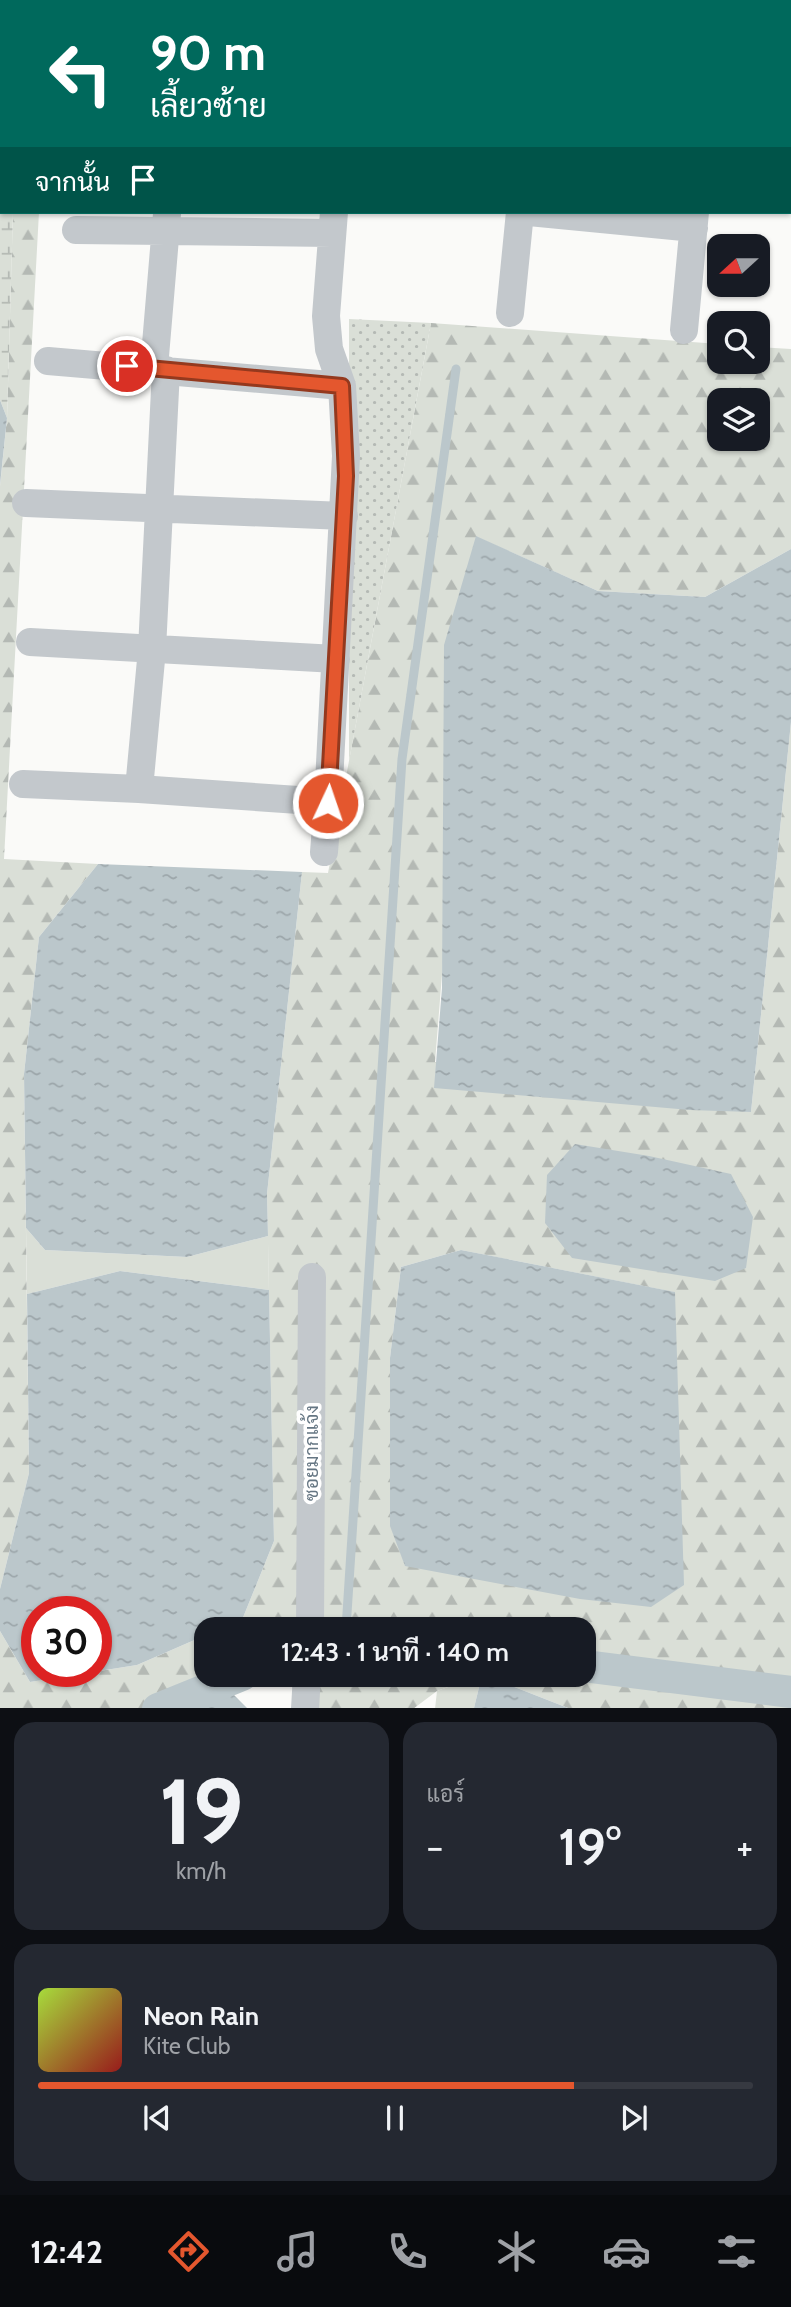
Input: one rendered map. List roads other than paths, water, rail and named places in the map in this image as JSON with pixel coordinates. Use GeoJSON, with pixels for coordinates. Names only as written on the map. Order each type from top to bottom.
{"type":"FeatureCollection","features":[{"type":"Feature","properties":{"kind":"street"},"geometry":{"type":"LineString","coordinates":[[510,313],[520,214]]}},
{"type":"Feature","properties":{"kind":"street"},"geometry":{"type":"LineString","coordinates":[[570,214],[695,220],[684,330]]}},
{"type":"Feature","properties":{"kind":"street"},"geometry":{"type":"LineString","coordinates":[[139,789],[152,649],[167,221]]}},
{"type":"Feature","properties":{"kind":"street"},"geometry":{"type":"LineString","coordinates":[[76,230],[167,221],[333,222],[326,316],[329,349],[342,386],[346,456],[324,852]]}},
{"type":"Feature","properties":{"kind":"street"},"geometry":{"type":"LineString","coordinates":[[48,361],[342,386]]}},
{"type":"Feature","properties":{"kind":"street"},"geometry":{"type":"LineString","coordinates":[[26,503],[344,516]]}},
{"type":"Feature","properties":{"kind":"street"},"geometry":{"type":"LineString","coordinates":[[30,642],[336,659]]}},
{"type":"Feature","properties":{"kind":"street"},"geometry":{"type":"LineString","coordinates":[[23,784],[139,789],[328,803]]}},
{"type":"Feature","properties":{"kind":"street","name":"ซอยมากแจ้ง"},"geometry":{"type":"LineString","coordinates":[[310,1617],[312,1277]]}},
{"type":"Feature","properties":{"kind":"water"},"geometry":{"type":"Polygon","coordinates":[[[0,400],[7,418],[0,485],[0,400]]]}},
{"type":"Feature","properties":{"kind":"water"},"geometry":{"type":"Polygon","coordinates":[[[476,536],[598,591],[705,597],[791,549],[791,722],[751,1112],[690,1110],[434,1088],[442,988],[444,645],[476,536]]]}},
{"type":"Feature","properties":{"kind":"water"},"geometry":{"type":"Polygon","coordinates":[[[98,864],[302,872],[267,1194],[268,1236],[187,1257],[45,1250],[26,1228],[24,1074],[39,937],[98,864]]]}},
{"type":"Feature","properties":{"kind":"water"},"geometry":{"type":"Polygon","coordinates":[[[575,1144],[649,1156],[731,1174],[753,1217],[746,1268],[715,1281],[572,1258],[545,1223],[547,1175],[575,1144]]]}},
{"type":"Feature","properties":{"kind":"water"},"geometry":{"type":"Polygon","coordinates":[[[461,1250],[675,1292],[684,1585],[651,1607],[580,1599],[405,1566],[390,1526],[390,1358],[401,1267],[461,1250]]]}},
{"type":"Feature","properties":{"kind":"water"},"geometry":{"type":"Polygon","coordinates":[[[120,1271],[269,1290],[274,1541],[243,1617],[194,1617],[194,1640],[137,1665],[112,1669],[112,1596],[21,1596],[21,1667],[0,1631],[0,1589],[29,1473],[27,1294],[120,1271]]]}},
{"type":"Feature","properties":{"kind":"water"},"geometry":{"type":"Polygon","coordinates":[[[479,1687],[515,1687],[568,1708],[474,1708],[479,1687]]]}},
{"type":"Feature","properties":{"kind":"water"},"geometry":{"type":"Polygon","coordinates":[[[229,1690],[247,1708],[186,1708],[229,1690]]]}},
{"type":"Feature","properties":{"kind":"waterway"},"geometry":{"type":"LineString","coordinates":[[347,1617],[402,759],[456,369]]}},
{"type":"Feature","properties":{"kind":"waterway"},"geometry":{"type":"LineString","coordinates":[[596,1668],[791,1692]]}},
{"type":"Feature","properties":{"kind":"waterway"},"geometry":{"type":"LineString","coordinates":[[160,1708],[212,1687]]}}]}
